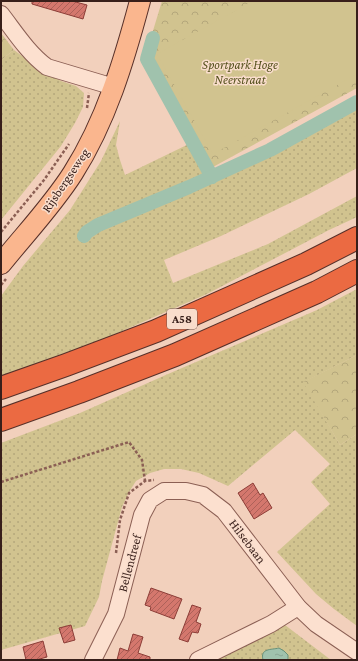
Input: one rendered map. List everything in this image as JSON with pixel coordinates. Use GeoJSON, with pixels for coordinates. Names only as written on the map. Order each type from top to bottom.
{"type":"FeatureCollection","features":[{"type":"Feature","properties":{"kind":"highway","name":"A58"},"geometry":{"type":"LineString","coordinates":[[1,388],[156,331],[306,264],[357,238]]}},
{"type":"Feature","properties":{"kind":"highway","name":"A58"},"geometry":{"type":"LineString","coordinates":[[1,420],[175,355],[317,292],[357,271]]}},
{"type":"Feature","properties":{"kind":"main road","name":"Rijsbergseweg"},"geometry":{"type":"LineString","coordinates":[[1,264],[64,187],[87,150],[104,115],[114,88],[140,1]]}},
{"type":"Feature","properties":{"kind":"street"},"geometry":{"type":"LineString","coordinates":[[1,14],[30,51],[46,67],[114,88]]}},
{"type":"Feature","properties":{"kind":"street","name":"Bellendreef"},"geometry":{"type":"LineString","coordinates":[[93,660],[116,614],[142,515],[150,500],[164,491],[186,492]]}},
{"type":"Feature","properties":{"kind":"street","name":"Hilsebaan"},"geometry":{"type":"LineString","coordinates":[[186,492],[203,494],[224,511],[298,607],[316,624],[357,652]]}},
{"type":"Feature","properties":{"kind":"street"},"geometry":{"type":"LineString","coordinates":[[198,660],[271,624],[298,607]]}},
{"type":"Feature","properties":{"kind":"path"},"geometry":{"type":"LineString","coordinates":[[86,112],[90,88]]}},
{"type":"Feature","properties":{"kind":"path","name":"Rijsbergseweg"},"geometry":{"type":"LineString","coordinates":[[1,232],[44,180],[70,142]]}},
{"type":"Feature","properties":{"kind":"path"},"geometry":{"type":"LineString","coordinates":[[1,482],[129,442],[142,460],[146,481]]}},
{"type":"Feature","properties":{"kind":"green space","name":"Sportpark Hoge Neerstraat"},"geometry":{"type":"Polygon","coordinates":[[[162,1],[357,1],[357,88],[213,167],[154,62],[152,69],[145,57],[162,1]]]}},
{"type":"Feature","properties":{"kind":"green space","name":"Sportpark Hoge Neerstraat"},"geometry":{"type":"Polygon","coordinates":[[[253,1],[354,1],[357,6],[357,74],[213,154],[157,54],[253,1]]]}},
{"type":"Feature","properties":{"kind":"green space"},"geometry":{"type":"Polygon","coordinates":[[[1,33],[14,50],[1,60],[1,33]]]}},
{"type":"Feature","properties":{"kind":"green space"},"geometry":{"type":"Polygon","coordinates":[[[14,50],[41,70],[61,81],[76,86],[84,93],[83,107],[61,146],[1,220],[1,60],[14,50]]]}},
{"type":"Feature","properties":{"kind":"green space"},"geometry":{"type":"Polygon","coordinates":[[[357,105],[357,168],[309,194],[221,236],[164,260],[173,283],[268,244],[357,196],[357,217],[329,230],[207,294],[60,358],[1,380],[1,296],[23,266],[70,210],[101,161],[120,121],[116,145],[125,175],[193,142],[214,180],[357,105]]]}},
{"type":"Feature","properties":{"kind":"green space"},"geometry":{"type":"Polygon","coordinates":[[[357,289],[357,355],[304,382],[340,445],[357,434],[357,626],[316,594],[277,552],[330,504],[311,482],[330,464],[295,430],[228,486],[199,473],[181,469],[164,469],[150,473],[136,481],[122,507],[99,597],[85,626],[1,650],[1,443],[80,413],[317,310],[357,289]]]}},
{"type":"Feature","properties":{"kind":"green space"},"geometry":{"type":"Polygon","coordinates":[[[357,355],[357,434],[340,445],[303,382],[357,355]]]}},
{"type":"Feature","properties":{"kind":"green space"},"geometry":{"type":"Polygon","coordinates":[[[285,625],[331,660],[288,660],[279,648],[262,658],[263,660],[214,660],[285,625]]]}},
{"type":"Feature","properties":{"kind":"water"},"geometry":{"type":"Polygon","coordinates":[[[279,648],[288,655],[288,660],[263,660],[262,656],[265,651],[279,648]]]}},
{"type":"Feature","properties":{"kind":"building"},"geometry":{"type":"Polygon","coordinates":[[[32,1],[72,1],[87,5],[83,19],[32,4],[32,1]]]}},
{"type":"Feature","properties":{"kind":"building"},"geometry":{"type":"Polygon","coordinates":[[[253,483],[260,495],[263,493],[272,508],[254,519],[238,493],[253,483]]]}},
{"type":"Feature","properties":{"kind":"building"},"geometry":{"type":"Polygon","coordinates":[[[151,588],[182,599],[174,619],[150,610],[151,607],[145,605],[151,588]]]}},
{"type":"Feature","properties":{"kind":"building"},"geometry":{"type":"Polygon","coordinates":[[[192,605],[201,608],[196,622],[201,624],[198,633],[192,632],[188,642],[179,639],[192,605]]]}},
{"type":"Feature","properties":{"kind":"building"},"geometry":{"type":"Polygon","coordinates":[[[71,625],[75,640],[64,643],[59,628],[71,625]]]}},
{"type":"Feature","properties":{"kind":"building"},"geometry":{"type":"Polygon","coordinates":[[[133,634],[143,637],[138,653],[150,657],[150,660],[117,660],[120,648],[128,651],[133,634]]]}},
{"type":"Feature","properties":{"kind":"building"},"geometry":{"type":"Polygon","coordinates":[[[43,641],[47,657],[36,660],[26,660],[23,647],[43,641]]]}},
{"type":"Feature","properties":{"kind":"waterway"},"geometry":{"type":"LineString","coordinates":[[153,38],[147,59],[212,177]]}},
{"type":"Feature","properties":{"kind":"waterway"},"geometry":{"type":"LineString","coordinates":[[84,236],[87,232],[98,225],[189,187],[270,150],[357,102]]}}]}
